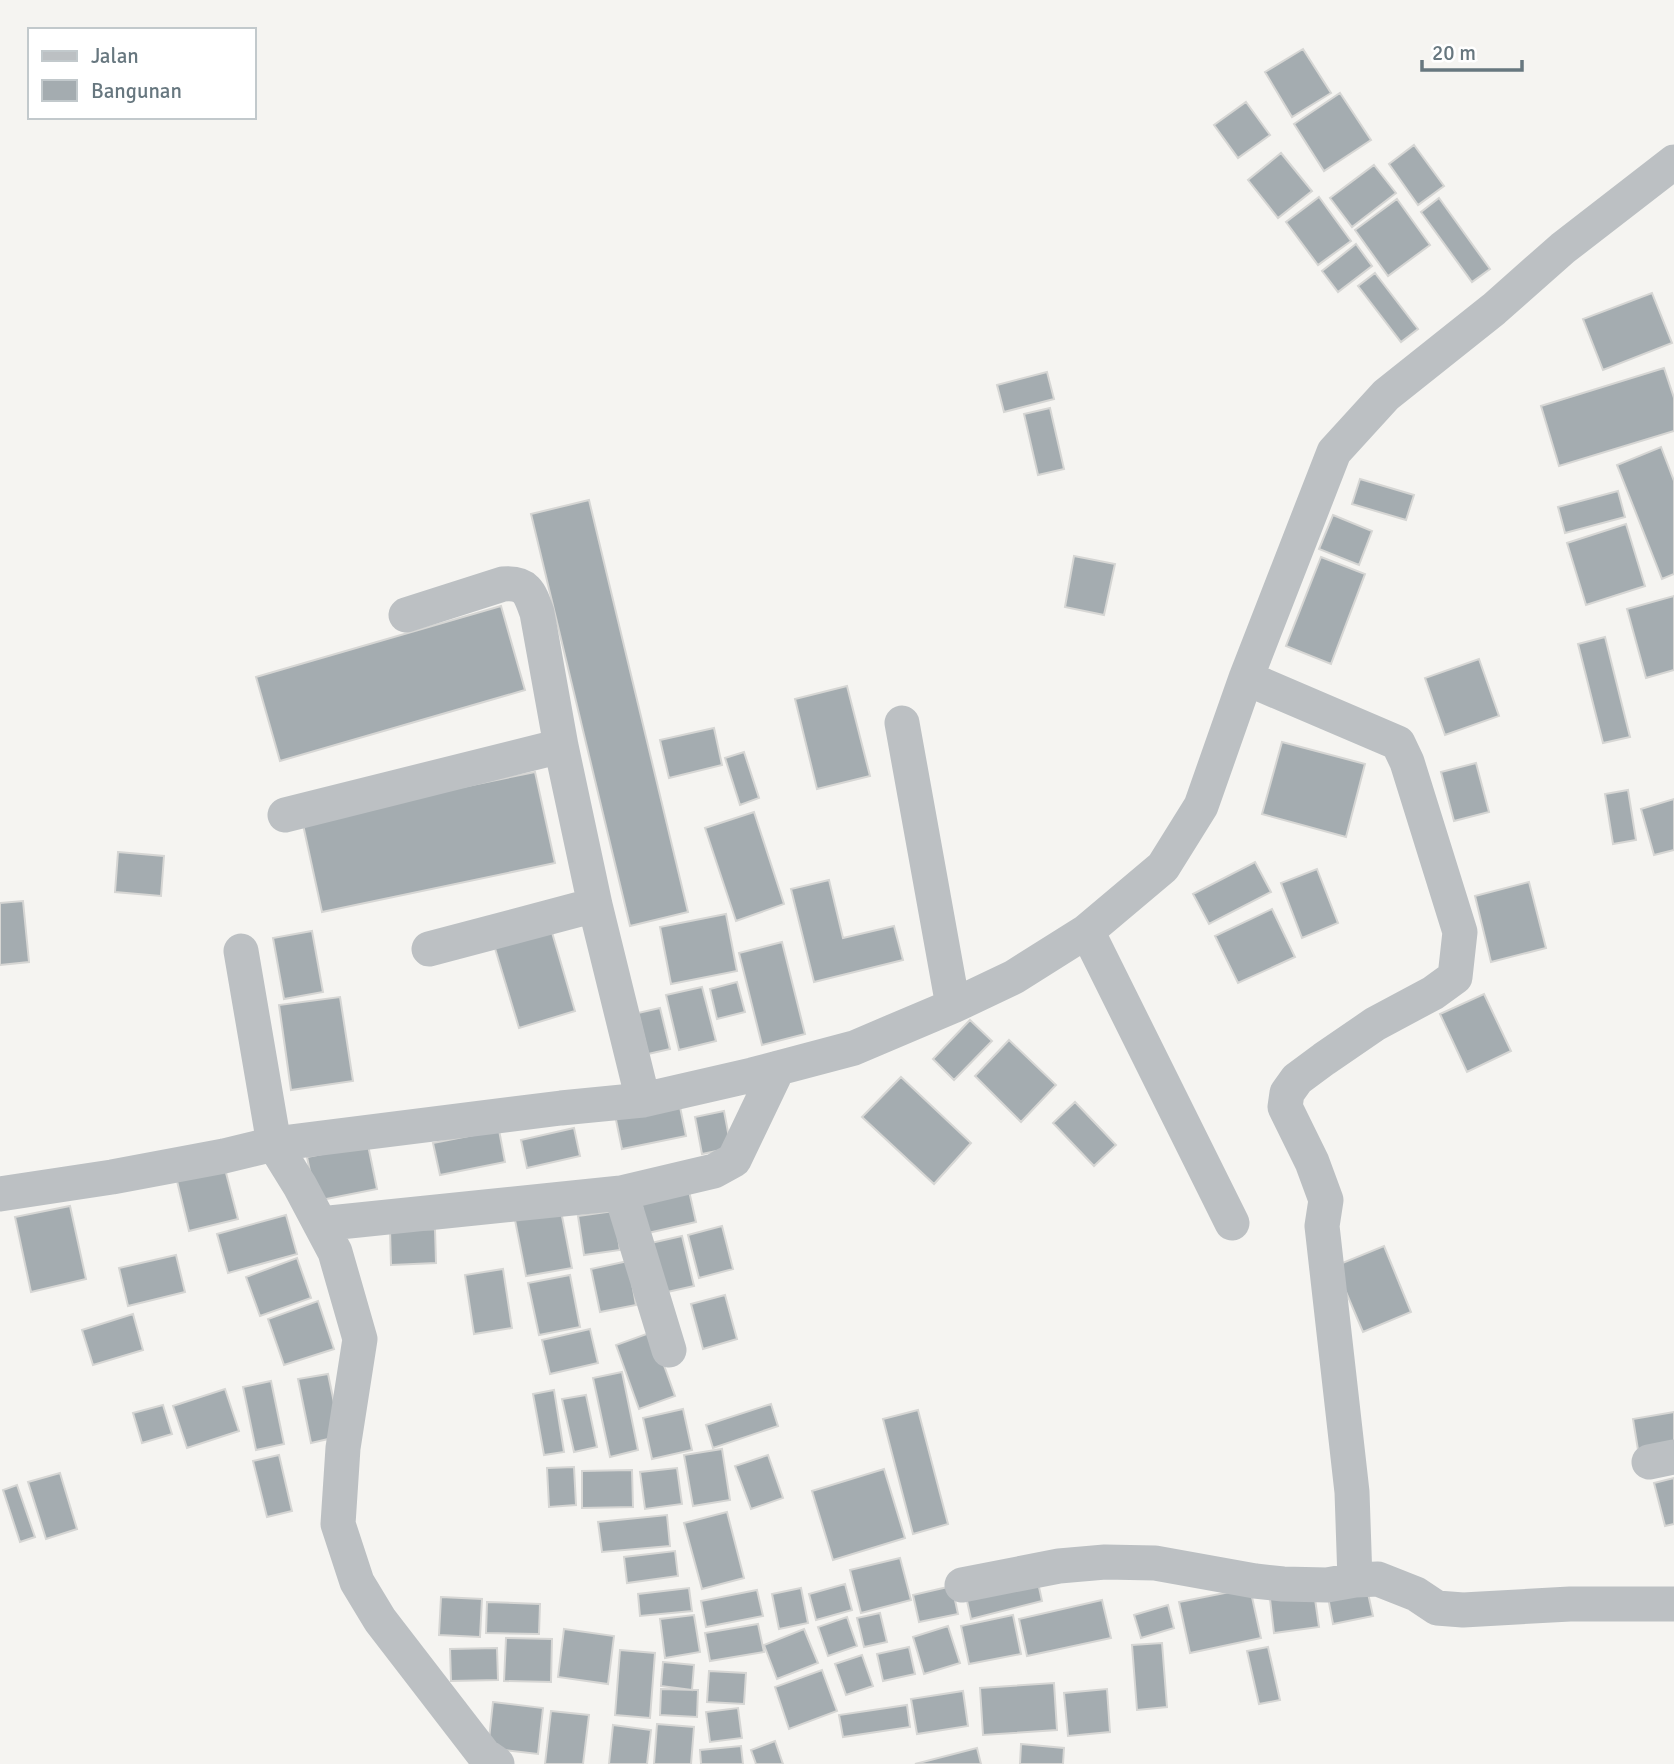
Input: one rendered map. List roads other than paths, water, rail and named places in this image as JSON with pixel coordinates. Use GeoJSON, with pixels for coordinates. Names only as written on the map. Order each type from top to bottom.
{"type":"FeatureCollection","features":[{"type":"Feature","properties":{"kind":"street"},"geometry":{"type":"LineString","coordinates":[[0,1194],[112,1177],[274,1144],[643,1100],[854,1048],[1014,977],[1087,931],[1163,867],[1195,816],[1334,452],[1386,395],[1494,309],[1563,248],[1673,166]]}},
{"type":"Feature","properties":{"kind":"street"},"geometry":{"type":"LineString","coordinates":[[406,615],[503,584],[515,583],[524,588],[532,599],[595,905],[643,1100]]}},
{"type":"Feature","properties":{"kind":"street"},"geometry":{"type":"LineString","coordinates":[[1246,678],[1398,743],[1407,762],[1460,932],[1455,977],[1433,993],[1375,1024],[1324,1059],[1297,1079],[1287,1093],[1285,1107],[1312,1162],[1326,1200],[1322,1226],[1352,1492],[1355,1580]]}},
{"type":"Feature","properties":{"kind":"street"},"geometry":{"type":"LineString","coordinates":[[902,723],[953,1006]]}},
{"type":"Feature","properties":{"kind":"street"},"geometry":{"type":"LineString","coordinates":[[285,815],[561,746]]}},
{"type":"Feature","properties":{"kind":"street"},"geometry":{"type":"LineString","coordinates":[[429,949],[595,905]]}},
{"type":"Feature","properties":{"kind":"street"},"geometry":{"type":"LineString","coordinates":[[1087,931],[1232,1223]]}},
{"type":"Feature","properties":{"kind":"street"},"geometry":{"type":"LineString","coordinates":[[241,951],[274,1144],[335,1252],[360,1339],[343,1448],[338,1524],[341,1536],[356,1581],[380,1620],[484,1755],[497,1764]]}},
{"type":"Feature","properties":{"kind":"street"},"geometry":{"type":"LineString","coordinates":[[320,1224],[621,1193],[714,1171],[734,1160],[778,1068]]}},
{"type":"Feature","properties":{"kind":"street"},"geometry":{"type":"LineString","coordinates":[[621,1193],[669,1350]]}},
{"type":"Feature","properties":{"kind":"street"},"geometry":{"type":"LineString","coordinates":[[962,1585],[1059,1566],[1105,1562],[1155,1563],[1283,1584],[1326,1585],[1355,1580],[1378,1580],[1416,1594],[1437,1608],[1463,1610],[1570,1604],[1674,1604]]}}]}
